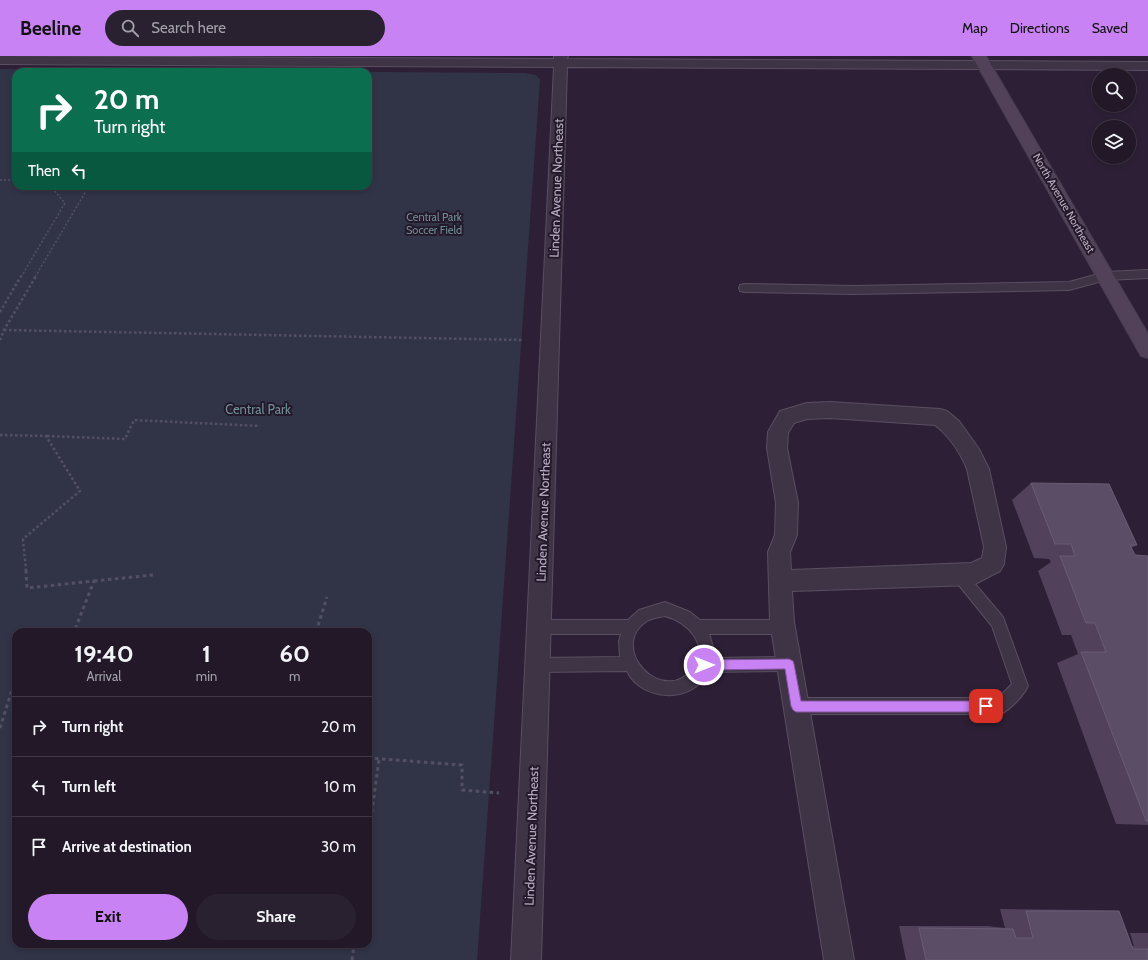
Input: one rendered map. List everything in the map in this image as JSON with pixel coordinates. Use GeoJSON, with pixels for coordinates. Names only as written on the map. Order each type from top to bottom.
{"type":"FeatureCollection","features":[{"type":"Feature","properties":{"kind":"main road","name":"North Avenue Northeast"},"geometry":{"type":"LineString","coordinates":[[981,60],[1148,351]]}},
{"type":"Feature","properties":{"kind":"street"},"geometry":{"type":"LineString","coordinates":[[0,60],[131,58],[981,60],[1148,66]]}},
{"type":"Feature","properties":{"kind":"street","name":"Linden Avenue Northeast"},"geometry":{"type":"LineString","coordinates":[[526,960],[560,60]]}},
{"type":"Feature","properties":{"kind":"street"},"geometry":{"type":"LineString","coordinates":[[780,581],[973,574],[992,564],[995,547],[978,469],[972,455],[952,427],[940,417],[830,410],[807,411],[787,417],[778,432],[777,448],[787,503],[786,535],[779,552],[780,581],[783,627],[839,960]]}},
{"type":"Feature","properties":{"kind":"lane"},"geometry":{"type":"LineString","coordinates":[[744,288],[854,290],[1069,286],[1106,276],[1148,274]]}},
{"type":"Feature","properties":{"kind":"lane"},"geometry":{"type":"LineString","coordinates":[[796,706],[1001,706],[1020,686],[998,622],[959,575]]}},
{"type":"Feature","properties":{"kind":"lane"},"geometry":{"type":"LineString","coordinates":[[665,609],[677,612],[688,618],[698,627],[704,639],[707,652],[704,665],[697,676],[687,684],[673,688],[659,687],[646,682],[635,672],[630,664],[626,647],[627,634],[631,627],[642,616],[653,611],[665,609]]}},
{"type":"Feature","properties":{"kind":"lane"},"geometry":{"type":"LineString","coordinates":[[539,627],[631,627]]}},
{"type":"Feature","properties":{"kind":"lane"},"geometry":{"type":"LineString","coordinates":[[698,627],[783,627]]}},
{"type":"Feature","properties":{"kind":"lane"},"geometry":{"type":"LineString","coordinates":[[538,665],[630,664]]}},
{"type":"Feature","properties":{"kind":"lane"},"geometry":{"type":"LineString","coordinates":[[704,665],[789,664]]}},
{"type":"Feature","properties":{"kind":"path"},"geometry":{"type":"LineString","coordinates":[[0,180],[12,180]]}},
{"type":"Feature","properties":{"kind":"path"},"geometry":{"type":"LineString","coordinates":[[0,312],[65,203],[54,190]]}},
{"type":"Feature","properties":{"kind":"path"},"geometry":{"type":"LineString","coordinates":[[0,340],[4,330],[87,190]]}},
{"type":"Feature","properties":{"kind":"path"},"geometry":{"type":"LineString","coordinates":[[4,330],[527,340]]}},
{"type":"Feature","properties":{"kind":"path"},"geometry":{"type":"LineString","coordinates":[[0,436],[125,438],[133,420],[260,426]]}},
{"type":"Feature","properties":{"kind":"path"},"geometry":{"type":"LineString","coordinates":[[46,436],[80,491],[23,540],[27,588],[153,575]]}},
{"type":"Feature","properties":{"kind":"path"},"geometry":{"type":"LineString","coordinates":[[76,628],[94,581]]}},
{"type":"Feature","properties":{"kind":"path"},"geometry":{"type":"LineString","coordinates":[[317,628],[327,597]]}},
{"type":"Feature","properties":{"kind":"path"},"geometry":{"type":"LineString","coordinates":[[0,728],[12,689]]}},
{"type":"Feature","properties":{"kind":"path"},"geometry":{"type":"LineString","coordinates":[[372,758],[462,765],[462,790],[498,793]]}},
{"type":"Feature","properties":{"kind":"path"},"geometry":{"type":"LineString","coordinates":[[372,811],[379,759]]}},
{"type":"Feature","properties":{"kind":"path"},"geometry":{"type":"LineString","coordinates":[[352,960],[354,948]]}},
{"type":"Feature","properties":{"kind":"green space","name":"Central Park"},"geometry":{"type":"Polygon","coordinates":[[[0,69],[12,69],[12,190],[372,190],[372,72],[525,73],[536,75],[540,80],[477,960],[0,960],[0,69]]]}},
{"type":"Feature","properties":{"kind":"building"},"geometry":{"type":"Polygon","coordinates":[[[1031,483],[1109,484],[1137,545],[1130,545],[1135,555],[1148,556],[1148,821],[1146,821],[1081,652],[1106,652],[1095,623],[1086,623],[1060,556],[1075,556],[1071,544],[1055,544],[1031,483]]]}},
{"type":"Feature","properties":{"kind":"building"},"geometry":{"type":"Polygon","coordinates":[[[1026,911],[1119,911],[1133,949],[1148,949],[1148,960],[926,960],[919,928],[1013,929],[1016,938],[1033,938],[1026,911]]]}},
{"type":"Feature","properties":{"kind":"route"},"geometry":{"type":"LineString","coordinates":[[704,665],[789,664],[796,706],[986,706]]}},
{"type":"Feature","properties":{"kind":"park label","name":"Central Park Soccer Field"},"geometry":{"type":"Point","coordinates":[434,223]}}]}
